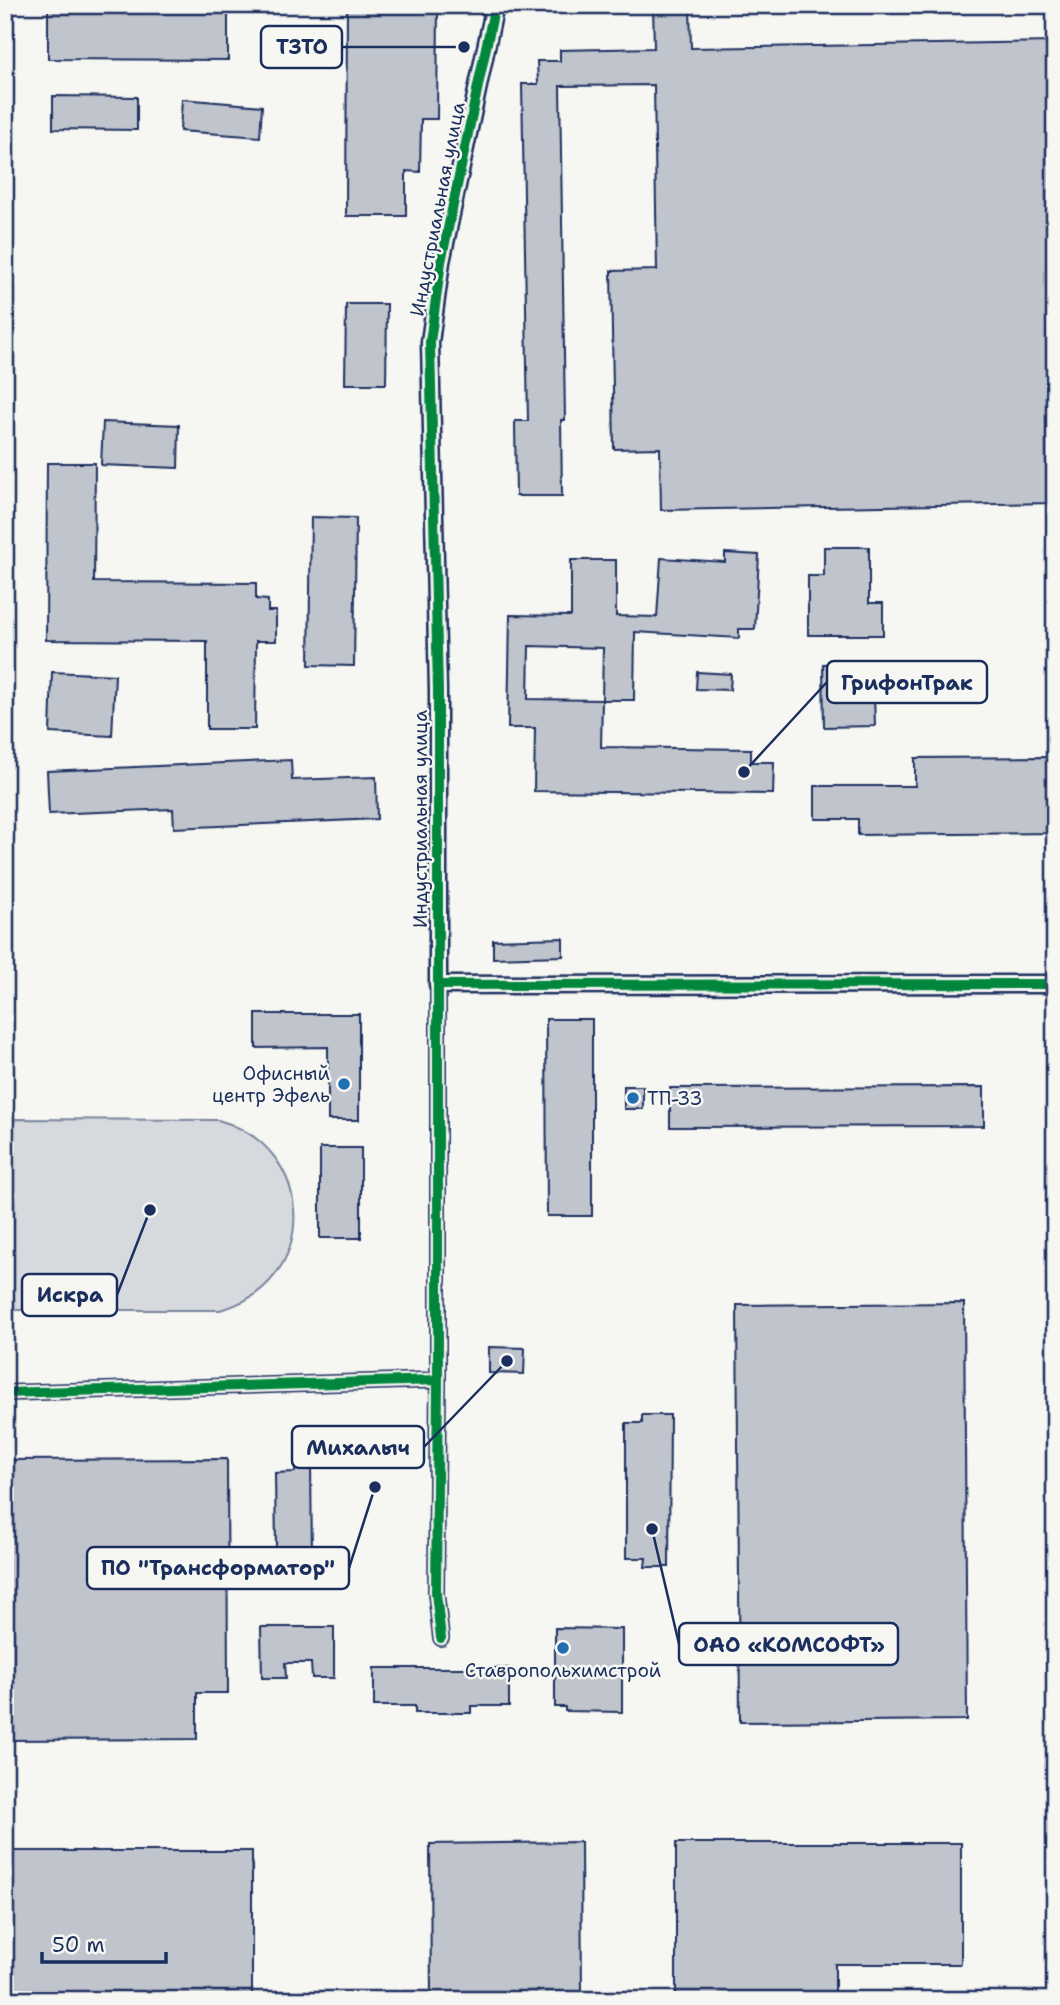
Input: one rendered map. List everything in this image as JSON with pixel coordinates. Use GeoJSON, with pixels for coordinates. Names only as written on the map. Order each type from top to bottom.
{"type":"FeatureCollection","features":[{"type":"Feature","properties":{"kind":"street","name":"Индустриальная улица"},"geometry":{"type":"LineString","coordinates":[[441,1638],[436,1593],[438,691],[430,342],[443,251],[495,5]]}},
{"type":"Feature","properties":{"kind":"street"},"geometry":{"type":"LineString","coordinates":[[438,985],[1055,984]]}},
{"type":"Feature","properties":{"kind":"street"},"geometry":{"type":"LineString","coordinates":[[5,1393],[438,1380]]}},
{"type":"Feature","properties":{"kind":"shaded area"},"geometry":{"type":"Polygon","coordinates":[[[5,1119],[218,1120],[251,1135],[275,1157],[289,1185],[294,1215],[290,1246],[276,1273],[253,1295],[220,1310],[5,1310],[5,1119]]]}},
{"type":"Feature","properties":{"kind":"building"},"geometry":{"type":"Polygon","coordinates":[[[48,5],[228,5],[228,60],[48,59],[48,5]]]}},
{"type":"Feature","properties":{"kind":"building"},"geometry":{"type":"Polygon","coordinates":[[[347,5],[438,5],[437,119],[421,119],[420,172],[406,171],[406,216],[346,216],[347,5]]]}},
{"type":"Feature","properties":{"kind":"building"},"geometry":{"type":"Polygon","coordinates":[[[653,5],[690,5],[691,48],[1055,42],[1055,503],[661,510],[660,448],[614,449],[611,271],[657,270],[654,85],[560,86],[565,420],[561,420],[562,496],[516,496],[515,421],[528,421],[522,84],[538,84],[537,61],[560,61],[560,50],[654,48],[653,5]]]}},
{"type":"Feature","properties":{"kind":"building"},"geometry":{"type":"Polygon","coordinates":[[[53,96],[137,97],[137,130],[53,129],[53,96]]]}},
{"type":"Feature","properties":{"kind":"building"},"geometry":{"type":"Polygon","coordinates":[[[182,99],[262,106],[260,137],[180,131],[182,99]]]}},
{"type":"Feature","properties":{"kind":"building"},"geometry":{"type":"Polygon","coordinates":[[[346,304],[387,304],[386,384],[345,384],[346,304]]]}},
{"type":"Feature","properties":{"kind":"building"},"geometry":{"type":"Polygon","coordinates":[[[103,422],[179,425],[178,468],[101,465],[103,422]]]}},
{"type":"Feature","properties":{"kind":"building"},"geometry":{"type":"Polygon","coordinates":[[[47,463],[95,463],[94,582],[256,583],[256,599],[268,600],[268,611],[276,611],[276,641],[256,641],[255,729],[207,729],[207,641],[46,640],[47,463]]]}},
{"type":"Feature","properties":{"kind":"building"},"geometry":{"type":"Polygon","coordinates":[[[311,517],[356,518],[354,666],[309,665],[311,517]]]}},
{"type":"Feature","properties":{"kind":"building"},"geometry":{"type":"Polygon","coordinates":[[[824,547],[869,547],[869,603],[883,603],[883,635],[808,635],[808,576],[824,576],[824,547]]]}},
{"type":"Feature","properties":{"kind":"building"},"geometry":{"type":"Polygon","coordinates":[[[725,553],[759,555],[755,629],[739,629],[739,638],[635,632],[634,700],[602,700],[601,747],[751,749],[751,762],[774,762],[773,794],[534,791],[535,728],[508,728],[510,615],[571,616],[571,560],[616,560],[616,616],[657,617],[661,558],[725,562],[725,553]],[[529,646],[528,699],[602,700],[603,648],[529,646]]]}},
{"type":"Feature","properties":{"kind":"building"},"geometry":{"type":"Polygon","coordinates":[[[873,663],[875,726],[824,727],[823,664],[873,663]]]}},
{"type":"Feature","properties":{"kind":"building"},"geometry":{"type":"Polygon","coordinates":[[[52,672],[115,675],[112,736],[50,733],[52,672]]]}},
{"type":"Feature","properties":{"kind":"building"},"geometry":{"type":"Polygon","coordinates":[[[697,672],[731,674],[730,690],[696,689],[697,672]]]}},
{"type":"Feature","properties":{"kind":"building"},"geometry":{"type":"Polygon","coordinates":[[[1055,757],[1055,833],[858,835],[858,819],[815,819],[815,786],[915,786],[915,758],[1055,757]]]}},
{"type":"Feature","properties":{"kind":"building"},"geometry":{"type":"Polygon","coordinates":[[[291,760],[292,780],[376,777],[377,819],[174,828],[173,809],[49,814],[47,771],[291,760]]]}},
{"type":"Feature","properties":{"kind":"building"},"geometry":{"type":"Polygon","coordinates":[[[563,938],[563,956],[493,958],[493,940],[563,938]]]}},
{"type":"Feature","properties":{"kind":"building","name":"Офисный центр Эфель"},"geometry":{"type":"Polygon","coordinates":[[[256,1014],[359,1014],[359,1120],[328,1120],[328,1047],[256,1048],[256,1014]]]}},
{"type":"Feature","properties":{"kind":"building"},"geometry":{"type":"Polygon","coordinates":[[[546,1019],[592,1019],[592,1216],[547,1216],[546,1019]]]}},
{"type":"Feature","properties":{"kind":"building","name":"ТП-33"},"geometry":{"type":"Polygon","coordinates":[[[624,1086],[643,1086],[643,1109],[624,1109],[624,1086]]]}},
{"type":"Feature","properties":{"kind":"building"},"geometry":{"type":"Polygon","coordinates":[[[984,1087],[984,1126],[670,1127],[670,1088],[984,1087]]]}},
{"type":"Feature","properties":{"kind":"building"},"geometry":{"type":"Polygon","coordinates":[[[320,1148],[361,1148],[361,1238],[320,1238],[320,1148]]]}},
{"type":"Feature","properties":{"kind":"building"},"geometry":{"type":"Polygon","coordinates":[[[964,1303],[967,1720],[740,1722],[737,1305],[964,1303]]]}},
{"type":"Feature","properties":{"kind":"building"},"geometry":{"type":"Polygon","coordinates":[[[489,1347],[525,1348],[524,1374],[489,1373],[489,1347]]]}},
{"type":"Feature","properties":{"kind":"building"},"geometry":{"type":"Polygon","coordinates":[[[642,1415],[670,1415],[669,1567],[645,1567],[646,1558],[626,1558],[626,1423],[642,1423],[642,1415]]]}},
{"type":"Feature","properties":{"kind":"building"},"geometry":{"type":"Polygon","coordinates":[[[227,1459],[228,1693],[197,1693],[197,1739],[5,1740],[5,1460],[227,1459]]]}},
{"type":"Feature","properties":{"kind":"building"},"geometry":{"type":"Polygon","coordinates":[[[295,1465],[311,1465],[312,1555],[298,1555],[298,1549],[276,1550],[275,1473],[295,1472],[295,1465]]]}},
{"type":"Feature","properties":{"kind":"building"},"geometry":{"type":"Polygon","coordinates":[[[261,1627],[334,1627],[334,1678],[312,1678],[311,1663],[285,1663],[286,1678],[262,1678],[261,1627]]]}},
{"type":"Feature","properties":{"kind":"building"},"geometry":{"type":"Polygon","coordinates":[[[555,1628],[622,1629],[622,1712],[565,1711],[565,1707],[555,1707],[555,1628]]]}},
{"type":"Feature","properties":{"kind":"building"},"geometry":{"type":"Polygon","coordinates":[[[374,1668],[509,1668],[509,1706],[471,1706],[471,1713],[415,1713],[415,1706],[374,1706],[374,1668]]]}},
{"type":"Feature","properties":{"kind":"building"},"geometry":{"type":"Polygon","coordinates":[[[581,1842],[582,2000],[431,2000],[430,1844],[581,1842]]]}},
{"type":"Feature","properties":{"kind":"building"},"geometry":{"type":"Polygon","coordinates":[[[676,1843],[961,1843],[961,1964],[835,1964],[835,2000],[676,2000],[676,1843]]]}},
{"type":"Feature","properties":{"kind":"building"},"geometry":{"type":"Polygon","coordinates":[[[5,1851],[252,1851],[252,2000],[5,2000],[5,1851]]]}},
{"type":"Feature","properties":{"kind":"cycle path"},"geometry":{"type":"LineString","coordinates":[[441,1638],[436,1593],[438,691],[430,342],[441,262],[495,5]]}},
{"type":"Feature","properties":{"kind":"cycle path"},"geometry":{"type":"LineString","coordinates":[[438,985],[1055,984]]}},
{"type":"Feature","properties":{"kind":"cycle path"},"geometry":{"type":"LineString","coordinates":[[5,1393],[438,1380]]}},
{"type":"Feature","properties":{"kind":"place","name":"ТЗТО"},"geometry":{"type":"Point","coordinates":[464,47]}},
{"type":"Feature","properties":{"kind":"place","name":"ГрифонТрак"},"geometry":{"type":"Point","coordinates":[744,772]}},
{"type":"Feature","properties":{"kind":"place","name":"Офисный центр Эфель"},"geometry":{"type":"Point","coordinates":[344,1084]}},
{"type":"Feature","properties":{"kind":"place","name":"ТП-33"},"geometry":{"type":"Point","coordinates":[633,1098]}},
{"type":"Feature","properties":{"kind":"place","name":"Искра"},"geometry":{"type":"Point","coordinates":[150,1210]}},
{"type":"Feature","properties":{"kind":"place","name":"Михалыч"},"geometry":{"type":"Point","coordinates":[507,1361]}},
{"type":"Feature","properties":{"kind":"place","name":"ПО \"Трансформатор\""},"geometry":{"type":"Point","coordinates":[375,1487]}},
{"type":"Feature","properties":{"kind":"place","name":"ОАО «КОМСОФТ»"},"geometry":{"type":"Point","coordinates":[652,1529]}},
{"type":"Feature","properties":{"kind":"place","name":"Ставропольхимстрой"},"geometry":{"type":"Point","coordinates":[563,1648]}}]}
